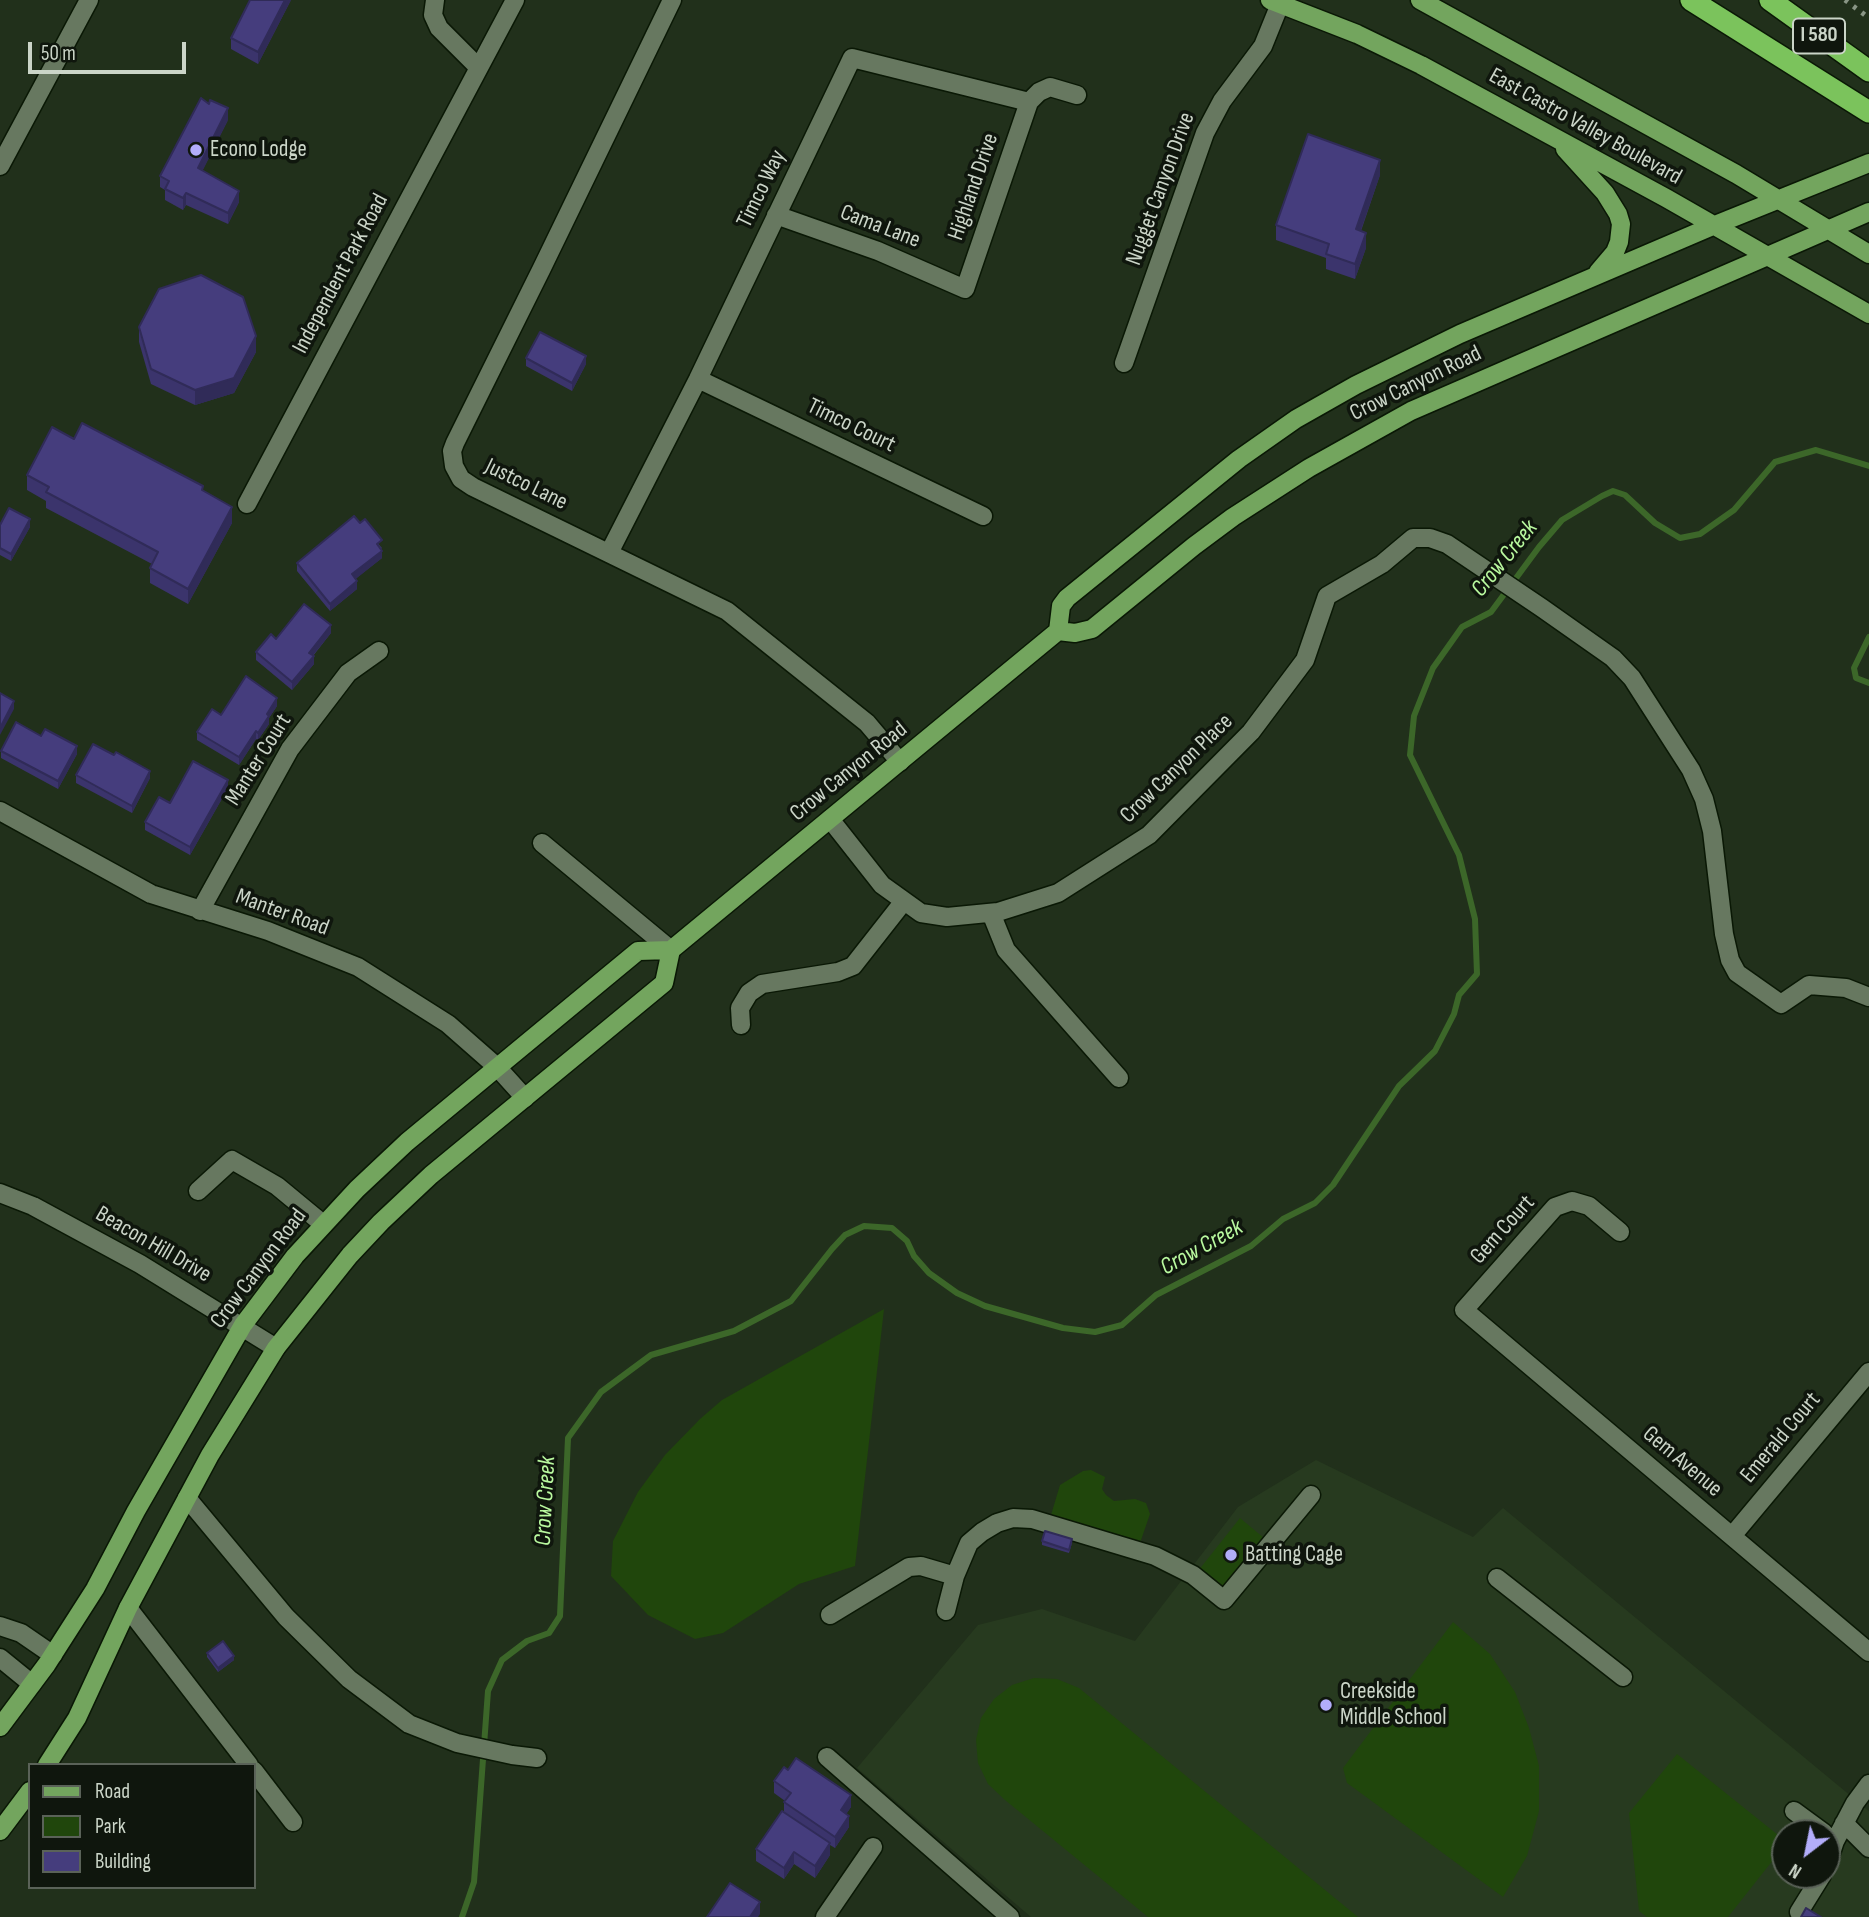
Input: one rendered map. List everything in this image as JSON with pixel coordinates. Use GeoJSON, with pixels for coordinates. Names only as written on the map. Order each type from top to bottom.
{"type":"FeatureCollection","features":[{"type":"Feature","properties":{"kind":"highway"},"geometry":{"type":"LineString","coordinates":[[1691,0],[1869,113]]}},
{"type":"Feature","properties":{"kind":"highway","name":"I 580"},"geometry":{"type":"LineString","coordinates":[[1770,0],[1869,71]]}},
{"type":"Feature","properties":{"kind":"main road","name":"East Castro Valley Boulevard"},"geometry":{"type":"LineString","coordinates":[[1420,0],[1779,199],[1869,254]]}},
{"type":"Feature","properties":{"kind":"main road","name":"East Castro Valley Boulevard"},"geometry":{"type":"LineString","coordinates":[[1275,2],[1380,44],[1715,225],[1869,314]]}},
{"type":"Feature","properties":{"kind":"main road"},"geometry":{"type":"LineString","coordinates":[[1556,138],[1605,193],[1621,224],[1615,252],[1590,278]]}},
{"type":"Feature","properties":{"kind":"main road","name":"Crow Canyon Road"},"geometry":{"type":"LineString","coordinates":[[0,1727],[53,1655],[95,1589],[136,1511],[243,1325],[281,1273],[323,1224],[407,1142],[638,951],[671,950],[1058,631],[1061,606],[1067,598],[1192,495],[1277,432],[1346,390],[1418,353],[1715,225],[1869,163]]}},
{"type":"Feature","properties":{"kind":"main road","name":"Crow Canyon Road"},"geometry":{"type":"LineString","coordinates":[[1058,631],[1075,633],[1092,629],[1233,517],[1290,479],[1400,416],[1472,382],[1869,212]]}},
{"type":"Feature","properties":{"kind":"main road"},"geometry":{"type":"LineString","coordinates":[[48,1763],[77,1717],[128,1608],[210,1455],[276,1348],[321,1289],[381,1222],[431,1175],[664,983],[671,950]]}},
{"type":"Feature","properties":{"kind":"main road"},"geometry":{"type":"LineString","coordinates":[[0,1831],[28,1794]]}},
{"type":"Feature","properties":{"kind":"street"},"geometry":{"type":"LineString","coordinates":[[0,166],[89,0]]}},
{"type":"Feature","properties":{"kind":"street"},"geometry":{"type":"LineString","coordinates":[[435,0],[433,15],[439,28],[479,68]]}},
{"type":"Feature","properties":{"kind":"street","name":"Independent Park Road"},"geometry":{"type":"LineString","coordinates":[[247,503],[515,0]]}},
{"type":"Feature","properties":{"kind":"street","name":"Justco Lane"},"geometry":{"type":"LineString","coordinates":[[671,0],[452,451],[454,466],[467,484],[703,598],[737,619],[867,723],[900,762]]}},
{"type":"Feature","properties":{"kind":"street","name":"Nugget Canyon Drive"},"geometry":{"type":"LineString","coordinates":[[1124,363],[1205,133],[1222,101],[1263,46],[1275,2]]}},
{"type":"Feature","properties":{"kind":"street","name":"Timco Way"},"geometry":{"type":"LineString","coordinates":[[609,552],[698,379],[852,58],[1029,102]]}},
{"type":"Feature","properties":{"kind":"street"},"geometry":{"type":"LineString","coordinates":[[1029,102],[1039,92],[1050,87],[1077,95]]}},
{"type":"Feature","properties":{"kind":"street","name":"Highland Drive"},"geometry":{"type":"LineString","coordinates":[[965,289],[1029,102]]}},
{"type":"Feature","properties":{"kind":"street","name":"Cama Lane"},"geometry":{"type":"LineString","coordinates":[[776,215],[878,251],[965,289]]}},
{"type":"Feature","properties":{"kind":"street","name":"Timco Court"},"geometry":{"type":"LineString","coordinates":[[698,379],[983,516]]}},
{"type":"Feature","properties":{"kind":"street","name":"Crow Canyon Place"},"geometry":{"type":"LineString","coordinates":[[830,819],[882,885],[921,913],[947,917],[991,913],[1059,893],[1149,835],[1251,732],[1304,660],[1327,596],[1382,564],[1413,538],[1430,538],[1460,552],[1600,648],[1624,668],[1691,770],[1709,814],[1724,934],[1730,960],[1737,973],[1781,1004],[1809,985],[1846,988],[1869,997]]}},
{"type":"Feature","properties":{"kind":"street","name":"Manter Court"},"geometry":{"type":"LineString","coordinates":[[200,911],[290,748],[348,673],[379,651]]}},
{"type":"Feature","properties":{"kind":"street","name":"Manter Road"},"geometry":{"type":"LineString","coordinates":[[0,811],[151,894],[268,931],[358,967],[448,1024],[497,1067],[524,1098]]}},
{"type":"Feature","properties":{"kind":"street"},"geometry":{"type":"LineString","coordinates":[[542,843],[671,950]]}},
{"type":"Feature","properties":{"kind":"street"},"geometry":{"type":"LineString","coordinates":[[741,1025],[740,1008],[749,993],[762,984],[838,972],[853,966],[904,901]]}},
{"type":"Feature","properties":{"kind":"street"},"geometry":{"type":"LineString","coordinates":[[991,913],[1006,950],[1119,1078]]}},
{"type":"Feature","properties":{"kind":"street"},"geometry":{"type":"LineString","coordinates":[[198,1191],[232,1160],[277,1185],[323,1224]]}},
{"type":"Feature","properties":{"kind":"street","name":"Beacon Hill Drive"},"geometry":{"type":"LineString","coordinates":[[0,1193],[33,1206],[104,1244],[243,1325],[276,1348]]}},
{"type":"Feature","properties":{"kind":"street","name":"Gem Court"},"geometry":{"type":"LineString","coordinates":[[1464,1310],[1555,1207],[1572,1201],[1589,1206],[1620,1232]]}},
{"type":"Feature","properties":{"kind":"street","name":"Gem Avenue"},"geometry":{"type":"LineString","coordinates":[[1464,1310],[1869,1652]]}},
{"type":"Feature","properties":{"kind":"street","name":"Emerald Court"},"geometry":{"type":"LineString","coordinates":[[1732,1536],[1869,1372]]}},
{"type":"Feature","properties":{"kind":"street"},"geometry":{"type":"LineString","coordinates":[[946,1611],[955,1576],[969,1543],[997,1523],[1013,1518],[1032,1519],[1155,1556],[1193,1574],[1224,1600],[1311,1495]]}},
{"type":"Feature","properties":{"kind":"street"},"geometry":{"type":"LineString","coordinates":[[187,1498],[286,1617],[349,1679],[409,1724],[457,1743],[537,1758]]}},
{"type":"Feature","properties":{"kind":"street"},"geometry":{"type":"LineString","coordinates":[[830,1615],[909,1567],[921,1566],[955,1576]]}},
{"type":"Feature","properties":{"kind":"street"},"geometry":{"type":"LineString","coordinates":[[1497,1578],[1623,1677]]}},
{"type":"Feature","properties":{"kind":"street"},"geometry":{"type":"LineString","coordinates":[[128,1608],[247,1763]]}},
{"type":"Feature","properties":{"kind":"street"},"geometry":{"type":"LineString","coordinates":[[0,1626],[20,1633],[53,1655]]}},
{"type":"Feature","properties":{"kind":"street"},"geometry":{"type":"LineString","coordinates":[[0,1658],[32,1684]]}},
{"type":"Feature","properties":{"kind":"street"},"geometry":{"type":"LineString","coordinates":[[827,1757],[1010,1917]]}},
{"type":"Feature","properties":{"kind":"street"},"geometry":{"type":"LineString","coordinates":[[256,1774],[293,1822]]}},
{"type":"Feature","properties":{"kind":"street"},"geometry":{"type":"LineString","coordinates":[[1841,1826],[1868,1786]]}},
{"type":"Feature","properties":{"kind":"street"},"geometry":{"type":"LineString","coordinates":[[1794,1811],[1805,1819]]}},
{"type":"Feature","properties":{"kind":"street"},"geometry":{"type":"LineString","coordinates":[[1844,1823],[1869,1848]]}},
{"type":"Feature","properties":{"kind":"street"},"geometry":{"type":"LineString","coordinates":[[825,1917],[873,1847]]}},
{"type":"Feature","properties":{"kind":"street"},"geometry":{"type":"LineString","coordinates":[[1799,1912],[1813,1889]]}},
{"type":"Feature","properties":{"kind":"shaded area","name":"Creekside Middle School"},"geometry":{"type":"Polygon","coordinates":[[[1316,1460],[1473,1537],[1503,1508],[1869,1811],[1869,1917],[1031,1917],[857,1768],[978,1625],[1042,1609],[1135,1641],[1238,1507],[1316,1460]]]}},
{"type":"Feature","properties":{"kind":"green space"},"geometry":{"type":"Polygon","coordinates":[[[884,1309],[855,1566],[799,1584],[723,1633],[695,1639],[648,1615],[611,1576],[613,1541],[638,1492],[665,1455],[722,1400],[884,1309]]]}},
{"type":"Feature","properties":{"kind":"green space"},"geometry":{"type":"Polygon","coordinates":[[[1091,1470],[1105,1477],[1102,1489],[1114,1501],[1135,1499],[1146,1503],[1150,1514],[1140,1543],[1051,1515],[1060,1485],[1083,1471],[1091,1470]]]}},
{"type":"Feature","properties":{"kind":"green space","name":"Batting Cage"},"geometry":{"type":"Polygon","coordinates":[[[1240,1518],[1264,1538],[1222,1590],[1198,1571],[1240,1518]]]}},
{"type":"Feature","properties":{"kind":"green space"},"geometry":{"type":"Polygon","coordinates":[[[1453,1622],[1490,1654],[1515,1692],[1529,1728],[1539,1766],[1539,1811],[1527,1856],[1503,1897],[1347,1783],[1343,1768],[1453,1622]]]}},
{"type":"Feature","properties":{"kind":"green space"},"geometry":{"type":"Polygon","coordinates":[[[1034,1678],[1057,1679],[1079,1688],[1358,1917],[1148,1917],[988,1784],[978,1763],[976,1740],[981,1718],[994,1699],[1012,1685],[1034,1678]]]}},
{"type":"Feature","properties":{"kind":"green space"},"geometry":{"type":"Polygon","coordinates":[[[1677,1754],[1771,1829],[1771,1863],[1728,1917],[1647,1917],[1639,1911],[1629,1813],[1677,1754]]]}},
{"type":"Feature","properties":{"kind":"building"},"geometry":{"type":"Polygon","coordinates":[[[250,0],[285,0],[258,52],[231,38],[250,0]]]}},
{"type":"Feature","properties":{"kind":"building","name":"Econo Lodge"},"geometry":{"type":"Polygon","coordinates":[[[201,98],[209,104],[210,100],[228,108],[198,168],[239,191],[228,213],[186,193],[183,198],[165,189],[169,181],[160,176],[201,98]]]}},
{"type":"Feature","properties":{"kind":"building"},"geometry":{"type":"Polygon","coordinates":[[[1308,134],[1380,160],[1356,229],[1366,233],[1355,264],[1326,254],[1329,244],[1276,225],[1308,134]]]}},
{"type":"Feature","properties":{"kind":"building"},"geometry":{"type":"Polygon","coordinates":[[[201,275],[243,297],[256,336],[234,378],[195,390],[151,369],[139,327],[159,289],[201,275]]]}},
{"type":"Feature","properties":{"kind":"building"},"geometry":{"type":"Polygon","coordinates":[[[540,332],[586,356],[572,383],[526,358],[540,332]]]}},
{"type":"Feature","properties":{"kind":"building"},"geometry":{"type":"Polygon","coordinates":[[[82,423],[203,486],[202,490],[232,507],[188,589],[150,568],[158,552],[46,492],[49,487],[27,475],[52,427],[74,439],[82,423]]]}},
{"type":"Feature","properties":{"kind":"building"},"geometry":{"type":"Polygon","coordinates":[[[9,508],[30,519],[11,554],[0,548],[0,525],[9,508]]]}},
{"type":"Feature","properties":{"kind":"building"},"geometry":{"type":"Polygon","coordinates":[[[354,516],[360,523],[365,519],[382,540],[377,544],[382,551],[352,574],[357,581],[330,604],[297,563],[354,516]]]}},
{"type":"Feature","properties":{"kind":"building"},"geometry":{"type":"Polygon","coordinates":[[[304,604],[331,625],[309,653],[314,656],[292,682],[256,652],[271,634],[276,639],[304,604]]]}},
{"type":"Feature","properties":{"kind":"building"},"geometry":{"type":"Polygon","coordinates":[[[246,676],[277,698],[267,714],[269,716],[239,757],[197,732],[212,709],[221,715],[246,676]]]}},
{"type":"Feature","properties":{"kind":"building"},"geometry":{"type":"Polygon","coordinates":[[[0,693],[14,701],[0,728],[0,693]]]}},
{"type":"Feature","properties":{"kind":"building"},"geometry":{"type":"Polygon","coordinates":[[[16,722],[41,736],[45,729],[77,746],[58,781],[1,751],[16,722]]]}},
{"type":"Feature","properties":{"kind":"building"},"geometry":{"type":"Polygon","coordinates":[[[93,744],[114,755],[116,752],[150,771],[132,806],[76,775],[93,744]]]}},
{"type":"Feature","properties":{"kind":"building"},"geometry":{"type":"Polygon","coordinates":[[[193,761],[228,780],[190,847],[145,822],[159,797],[170,803],[193,761]]]}},
{"type":"Feature","properties":{"kind":"building"},"geometry":{"type":"Polygon","coordinates":[[[1045,1531],[1072,1539],[1069,1550],[1042,1541],[1045,1531]]]}},
{"type":"Feature","properties":{"kind":"building"},"geometry":{"type":"Polygon","coordinates":[[[223,1641],[234,1656],[218,1668],[207,1653],[223,1641]]]}},
{"type":"Feature","properties":{"kind":"building"},"geometry":{"type":"Polygon","coordinates":[[[796,1758],[851,1795],[841,1810],[849,1816],[835,1837],[784,1802],[791,1793],[774,1781],[784,1767],[788,1770],[796,1758]]]}},
{"type":"Feature","properties":{"kind":"building"},"geometry":{"type":"Polygon","coordinates":[[[782,1811],[830,1843],[815,1866],[794,1852],[784,1868],[756,1849],[782,1811]]]}},
{"type":"Feature","properties":{"kind":"building"},"geometry":{"type":"Polygon","coordinates":[[[730,1883],[760,1902],[750,1917],[707,1917],[730,1883]]]}},
{"type":"Feature","properties":{"kind":"building"},"geometry":{"type":"Polygon","coordinates":[[[1806,1908],[1821,1917],[1801,1917],[1806,1908]]]}},
{"type":"Feature","properties":{"kind":"waterway","name":"Crow Creek"},"geometry":{"type":"LineString","coordinates":[[462,1917],[474,1882],[488,1691],[502,1660],[527,1641],[549,1633],[560,1616],[568,1438],[601,1392],[651,1355],[734,1331],[791,1301],[845,1235],[864,1226],[892,1228],[907,1241],[914,1256],[929,1273],[957,1293],[985,1306],[1063,1328],[1095,1332],[1122,1325],[1156,1295],[1251,1246],[1283,1219],[1315,1203],[1333,1185],[1399,1086],[1435,1051],[1454,1014],[1459,995],[1477,974],[1475,919],[1459,855],[1410,755],[1414,716],[1433,668],[1462,627],[1491,612],[1562,520],[1613,491],[1625,495],[1655,523],[1680,538],[1700,534],[1734,510],[1775,462],[1816,450],[1869,466]]}},
{"type":"Feature","properties":{"kind":"waterway","name":"Crow Creek"},"geometry":{"type":"LineString","coordinates":[[1869,637],[1854,668],[1856,678],[1869,683]]}},
{"type":"Feature","properties":{"kind":"railway"},"geometry":{"type":"LineString","coordinates":[[1845,0],[1869,18]]}},
{"type":"Feature","properties":{"kind":"place","name":"Econo Lodge"},"geometry":{"type":"Point","coordinates":[196,150]}},
{"type":"Feature","properties":{"kind":"place","name":"Batting Cage"},"geometry":{"type":"Point","coordinates":[1231,1555]}},
{"type":"Feature","properties":{"kind":"place","name":"Creekside Middle School"},"geometry":{"type":"Point","coordinates":[1326,1705]}}]}
